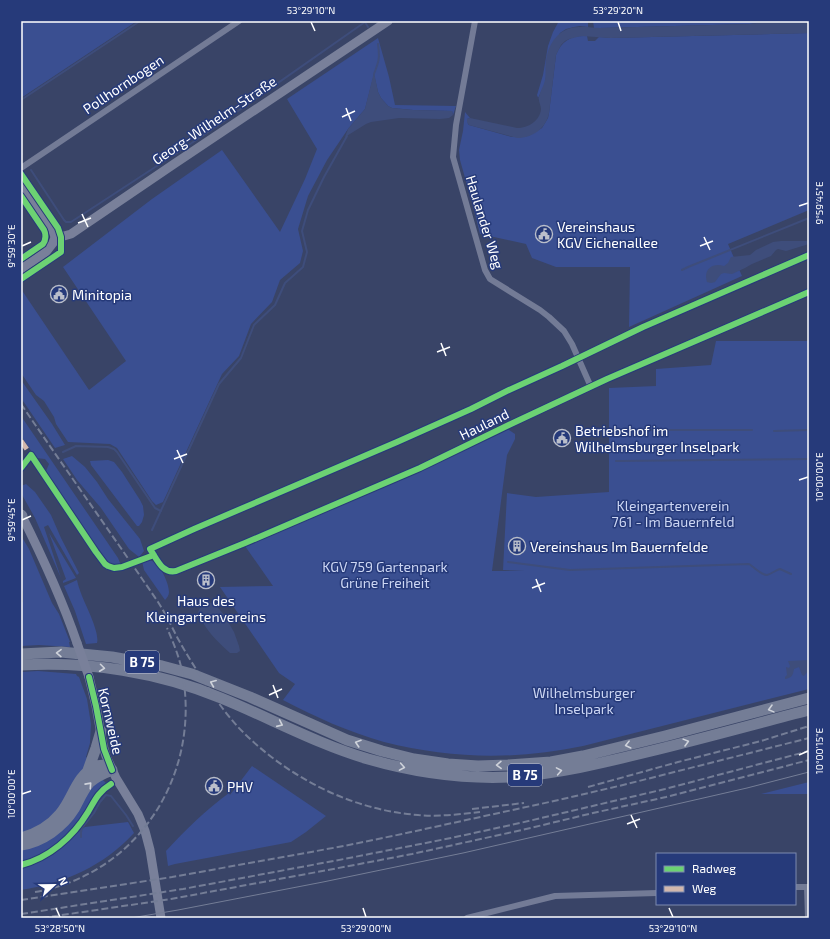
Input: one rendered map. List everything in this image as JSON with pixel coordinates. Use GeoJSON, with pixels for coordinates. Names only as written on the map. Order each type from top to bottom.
{"type":"FeatureCollection","features":[{"type":"Feature","properties":{"kind":"highway","name":"B 75"},"geometry":{"type":"LineString","coordinates":[[24,653],[61,652],[112,657],[162,666],[192,674],[250,697],[347,740],[414,759],[448,764],[478,766],[551,762],[583,756],[666,736],[809,698]]}},
{"type":"Feature","properties":{"kind":"highway","name":"B 75"},"geometry":{"type":"LineString","coordinates":[[21,664],[78,665],[161,678],[193,687],[220,697],[318,741],[368,759],[399,767],[486,777],[509,777],[541,774],[593,765],[809,710]]}},
{"type":"Feature","properties":{"kind":"highway"},"geometry":{"type":"LineString","coordinates":[[87,773],[101,731]]}},
{"type":"Feature","properties":{"kind":"highway"},"geometry":{"type":"LineString","coordinates":[[21,838],[37,832],[53,822],[64,809],[76,787],[87,773],[94,768],[104,765],[108,766],[112,770],[100,775],[89,783],[70,815],[58,827],[41,839],[21,845]]}},
{"type":"Feature","properties":{"kind":"main road","name":"Georg-Wilhelm-Straße"},"geometry":{"type":"LineString","coordinates":[[54,235],[64,236],[71,234],[388,21]]}},
{"type":"Feature","properties":{"kind":"main road"},"geometry":{"type":"LineString","coordinates":[[21,183],[52,228],[54,235],[53,243],[46,252],[21,269]]}},
{"type":"Feature","properties":{"kind":"main road","name":"Kornweide"},"geometry":{"type":"LineString","coordinates":[[21,515],[47,568],[77,643],[89,677],[104,749],[112,770],[136,811],[145,831],[150,850],[161,918]]}},
{"type":"Feature","properties":{"kind":"street","name":"Pollhornbogen"},"geometry":{"type":"LineString","coordinates":[[21,168],[238,21]]}},
{"type":"Feature","properties":{"kind":"street","name":"Haulander Weg"},"geometry":{"type":"LineString","coordinates":[[475,21],[456,125],[453,157],[485,270],[490,279],[540,310],[564,330],[572,344],[591,387]]}},
{"type":"Feature","properties":{"kind":"street"},"geometry":{"type":"LineString","coordinates":[[796,887],[808,887],[808,918]]}},
{"type":"Feature","properties":{"kind":"street"},"geometry":{"type":"LineString","coordinates":[[467,918],[476,917],[555,896],[656,893]]}},
{"type":"Feature","properties":{"kind":"green space"},"geometry":{"type":"Polygon","coordinates":[[[21,21],[137,21],[21,98],[21,21]]]}},
{"type":"Feature","properties":{"kind":"green space"},"geometry":{"type":"Polygon","coordinates":[[[559,21],[588,21],[588,27],[574,27],[566,29],[560,33],[546,62],[545,84],[538,98],[537,95],[543,75],[548,46],[559,21]]]}},
{"type":"Feature","properties":{"kind":"green space"},"geometry":{"type":"Polygon","coordinates":[[[593,21],[761,21],[750,24],[594,28],[593,21]]]}},
{"type":"Feature","properties":{"kind":"green space"},"geometry":{"type":"Polygon","coordinates":[[[809,33],[809,210],[728,244],[742,276],[629,327],[630,267],[556,267],[532,258],[526,244],[480,234],[460,160],[459,150],[465,112],[470,118],[467,119],[469,125],[512,137],[528,136],[542,128],[548,118],[549,113],[556,55],[564,42],[577,36],[587,36],[588,41],[595,41],[599,37],[611,38],[809,33]]]}},
{"type":"Feature","properties":{"kind":"green space"},"geometry":{"type":"Polygon","coordinates":[[[378,38],[395,105],[456,106],[453,115],[452,111],[413,110],[392,108],[388,106],[378,92],[374,74],[365,109],[348,129],[327,160],[308,196],[298,229],[303,251],[300,263],[280,280],[272,302],[251,324],[239,356],[222,374],[163,502],[156,505],[117,448],[110,444],[68,442],[56,424],[54,417],[44,401],[36,395],[21,373],[21,289],[89,390],[126,361],[63,267],[152,199],[222,150],[280,232],[305,179],[317,149],[287,99],[378,38]]]}},
{"type":"Feature","properties":{"kind":"green space"},"geometry":{"type":"Polygon","coordinates":[[[716,341],[809,341],[809,689],[583,746],[533,754],[484,756],[434,752],[384,742],[332,724],[283,700],[295,684],[279,673],[220,587],[273,586],[245,546],[411,473],[504,429],[515,434],[515,439],[507,455],[492,571],[525,571],[503,570],[507,493],[536,497],[609,492],[609,388],[656,386],[656,369],[711,365],[716,341]]]}},
{"type":"Feature","properties":{"kind":"green space"},"geometry":{"type":"Polygon","coordinates":[[[21,380],[65,445],[55,448],[21,398],[21,380]]]}},
{"type":"Feature","properties":{"kind":"green space"},"geometry":{"type":"Polygon","coordinates":[[[21,416],[118,558],[121,565],[111,565],[105,560],[46,471],[49,464],[45,459],[36,458],[21,436],[21,416]]]}},
{"type":"Feature","properties":{"kind":"green space"},"geometry":{"type":"Polygon","coordinates":[[[72,456],[85,467],[140,539],[144,551],[139,557],[129,549],[101,508],[77,480],[63,459],[72,456]]]}},
{"type":"Feature","properties":{"kind":"green space"},"geometry":{"type":"Polygon","coordinates":[[[108,460],[114,462],[122,472],[143,506],[144,515],[139,526],[137,526],[91,465],[90,461],[108,460]]]}},
{"type":"Feature","properties":{"kind":"green space"},"geometry":{"type":"Polygon","coordinates":[[[26,484],[35,492],[51,515],[79,573],[77,575],[48,525],[44,527],[61,578],[35,518],[21,493],[21,486],[26,484]]]}},
{"type":"Feature","properties":{"kind":"green space"},"geometry":{"type":"Polygon","coordinates":[[[49,533],[76,578],[63,583],[66,579],[49,533]]]}},
{"type":"Feature","properties":{"kind":"green space"},"geometry":{"type":"Polygon","coordinates":[[[21,536],[29,549],[52,603],[59,614],[70,642],[70,647],[39,645],[21,646],[21,603],[23,602],[23,593],[21,582],[21,536]]]}},
{"type":"Feature","properties":{"kind":"green space"},"geometry":{"type":"Polygon","coordinates":[[[150,560],[155,563],[164,574],[169,592],[165,600],[144,570],[142,561],[150,560]]]}},
{"type":"Feature","properties":{"kind":"green space"},"geometry":{"type":"Polygon","coordinates":[[[77,580],[81,594],[95,626],[97,643],[86,644],[75,611],[64,586],[77,580]]]}},
{"type":"Feature","properties":{"kind":"green space"},"geometry":{"type":"Polygon","coordinates":[[[38,671],[76,674],[79,677],[87,699],[91,724],[90,743],[86,757],[90,759],[65,803],[37,829],[21,834],[21,672],[38,671]]]}},
{"type":"Feature","properties":{"kind":"green space"},"geometry":{"type":"Polygon","coordinates":[[[252,766],[326,816],[291,842],[168,866],[166,851],[204,813],[229,793],[230,795],[252,766]]]}},
{"type":"Feature","properties":{"kind":"green space"},"geometry":{"type":"Polygon","coordinates":[[[102,779],[107,784],[96,794],[83,816],[64,839],[48,852],[30,861],[21,863],[21,848],[102,779]]]}},
{"type":"Feature","properties":{"kind":"green space"},"geometry":{"type":"Polygon","coordinates":[[[809,782],[809,794],[761,794],[809,782]]]}},
{"type":"Feature","properties":{"kind":"green space"},"geometry":{"type":"Polygon","coordinates":[[[128,822],[134,833],[122,845],[96,864],[69,877],[38,887],[21,890],[21,866],[36,863],[54,854],[85,827],[128,822]]]}},
{"type":"Feature","properties":{"kind":"shaded area"},"geometry":{"type":"Polygon","coordinates":[[[761,21],[809,21],[809,33],[611,38],[581,36],[569,39],[561,45],[556,55],[549,113],[542,128],[523,138],[517,138],[469,125],[467,122],[467,119],[470,118],[517,128],[525,127],[533,123],[538,117],[541,109],[539,97],[545,80],[546,61],[549,49],[560,33],[566,30],[584,27],[600,28],[750,24],[761,21]]]}},
{"type":"Feature","properties":{"kind":"shaded area"},"geometry":{"type":"Polygon","coordinates":[[[374,72],[378,92],[388,106],[392,108],[413,110],[452,111],[453,115],[449,118],[440,119],[399,118],[371,122],[345,137],[348,129],[365,109],[374,72]]]}},
{"type":"Feature","properties":{"kind":"shaded area"},"geometry":{"type":"Polygon","coordinates":[[[809,241],[809,244],[786,251],[778,249],[771,256],[732,274],[721,274],[715,282],[707,282],[706,274],[712,266],[724,266],[728,263],[731,257],[750,255],[756,250],[773,242],[809,241]]]}},
{"type":"Feature","properties":{"kind":"shaded area"},"geometry":{"type":"Polygon","coordinates":[[[206,602],[215,604],[224,615],[234,632],[239,646],[240,651],[237,653],[230,653],[203,624],[198,612],[206,602]]]}},
{"type":"Feature","properties":{"kind":"shaded area"},"geometry":{"type":"Polygon","coordinates":[[[809,660],[809,670],[804,676],[802,675],[799,667],[794,669],[791,677],[785,679],[787,675],[786,667],[789,668],[790,666],[788,661],[809,660]]]}},
{"type":"Feature","properties":{"kind":"waterway"},"geometry":{"type":"LineString","coordinates":[[21,100],[140,21]]}},
{"type":"Feature","properties":{"kind":"waterway"},"geometry":{"type":"LineString","coordinates":[[238,111],[365,22],[368,27]]}},
{"type":"Feature","properties":{"kind":"waterway"},"geometry":{"type":"LineString","coordinates":[[374,74],[379,59],[378,44]]}},
{"type":"Feature","properties":{"kind":"waterway"},"geometry":{"type":"LineString","coordinates":[[174,155],[230,117]]}},
{"type":"Feature","properties":{"kind":"waterway"},"geometry":{"type":"LineString","coordinates":[[152,530],[219,384],[241,358],[254,325],[275,305],[285,283],[303,267],[307,252],[302,231],[308,210],[324,177],[347,136]]}},
{"type":"Feature","properties":{"kind":"waterway"},"geometry":{"type":"LineString","coordinates":[[31,170],[64,220],[66,222],[71,222],[166,160]]}},
{"type":"Feature","properties":{"kind":"waterway"},"geometry":{"type":"LineString","coordinates":[[682,270],[809,218]]}},
{"type":"Feature","properties":{"kind":"waterway"},"geometry":{"type":"LineString","coordinates":[[618,430],[752,430]]}},
{"type":"Feature","properties":{"kind":"waterway"},"geometry":{"type":"LineString","coordinates":[[774,431],[809,430]]}},
{"type":"Feature","properties":{"kind":"waterway"},"geometry":{"type":"LineString","coordinates":[[63,452],[76,446],[108,447],[114,449],[155,508],[161,511]]}},
{"type":"Feature","properties":{"kind":"waterway"},"geometry":{"type":"LineString","coordinates":[[616,461],[809,459]]}},
{"type":"Feature","properties":{"kind":"waterway"},"geometry":{"type":"LineString","coordinates":[[508,562],[570,570],[749,564],[765,575],[780,569],[791,574]]}},
{"type":"Feature","properties":{"kind":"waterway"},"geometry":{"type":"LineString","coordinates":[[81,837],[82,828],[106,795],[111,796],[133,826]]}},
{"type":"Feature","properties":{"kind":"tram line"},"geometry":{"type":"LineString","coordinates":[[131,918],[323,882],[463,853],[747,788],[809,772]]}},
{"type":"Feature","properties":{"kind":"railway"},"geometry":{"type":"LineString","coordinates":[[21,404],[158,602],[177,637],[216,700],[238,727],[256,745],[276,761],[320,788],[368,806],[393,812],[426,816],[480,812]]}},
{"type":"Feature","properties":{"kind":"railway"},"geometry":{"type":"LineString","coordinates":[[35,892],[72,882],[105,864],[132,841],[155,813],[172,781],[182,746],[186,709],[181,665],[167,628]]}},
{"type":"Feature","properties":{"kind":"railway"},"geometry":{"type":"LineString","coordinates":[[588,787],[761,741],[809,726]]}},
{"type":"Feature","properties":{"kind":"railway"},"geometry":{"type":"LineString","coordinates":[[21,900],[172,877],[344,846],[623,785],[809,738]]}},
{"type":"Feature","properties":{"kind":"railway"},"geometry":{"type":"LineString","coordinates":[[21,914],[183,889],[451,838],[665,789],[809,751]]}},
{"type":"Feature","properties":{"kind":"railway"},"geometry":{"type":"LineString","coordinates":[[42,918],[171,899],[412,854],[666,797],[809,760]]}},
{"type":"Feature","properties":{"kind":"railway"},"geometry":{"type":"LineString","coordinates":[[472,809],[524,803]]}},
{"type":"Feature","properties":{"kind":"marked path"},"geometry":{"type":"LineString","coordinates":[[21,441],[31,455]]}},
{"type":"Feature","properties":{"kind":"cycle path"},"geometry":{"type":"LineString","coordinates":[[21,174],[58,228],[61,237],[61,252],[21,279]]}},
{"type":"Feature","properties":{"kind":"cycle path"},"geometry":{"type":"LineString","coordinates":[[21,196],[45,233],[45,241],[43,244],[21,259]]}},
{"type":"Feature","properties":{"kind":"cycle path","name":"Hauland"},"geometry":{"type":"LineString","coordinates":[[809,255],[643,327],[471,409],[150,549],[163,568],[176,571],[420,468],[607,379],[809,292]]}},
{"type":"Feature","properties":{"kind":"cycle path"},"geometry":{"type":"LineString","coordinates":[[21,468],[31,455],[96,552],[108,566],[114,568],[122,567],[154,555]]}},
{"type":"Feature","properties":{"kind":"cycle path"},"geometry":{"type":"LineString","coordinates":[[89,677],[104,749],[112,770]]}},
{"type":"Feature","properties":{"kind":"cycle path"},"geometry":{"type":"LineString","coordinates":[[21,865],[31,862],[51,852],[68,838],[82,821],[100,793],[111,784]]}},
{"type":"Feature","properties":{"kind":"place","name":"Vereinshaus KGV Eichenallee"},"geometry":{"type":"Point","coordinates":[544,234]}},
{"type":"Feature","properties":{"kind":"place","name":"Minitopia"},"geometry":{"type":"Point","coordinates":[59,294]}},
{"type":"Feature","properties":{"kind":"place","name":"Betriebshof im Wilhelmsburger Inselpark"},"geometry":{"type":"Point","coordinates":[562,438]}},
{"type":"Feature","properties":{"kind":"place","name":"Vereinshaus Im Bauernfelde"},"geometry":{"type":"Point","coordinates":[517,546]}},
{"type":"Feature","properties":{"kind":"place","name":"Haus des Kleingartenvereins"},"geometry":{"type":"Point","coordinates":[206,580]}},
{"type":"Feature","properties":{"kind":"place","name":"PHV"},"geometry":{"type":"Point","coordinates":[214,786]}},
{"type":"Feature","properties":{"kind":"park label","name":"Kleingartenverein 761 - Im Bauernfeld"},"geometry":{"type":"Point","coordinates":[673,514]}},
{"type":"Feature","properties":{"kind":"park label","name":"KGV 759 Gartenpark Grüne Freiheit"},"geometry":{"type":"Point","coordinates":[385,574]}},
{"type":"Feature","properties":{"kind":"park label","name":"Wilhelmsburger Inselpark"},"geometry":{"type":"Point","coordinates":[584,700]}}]}
